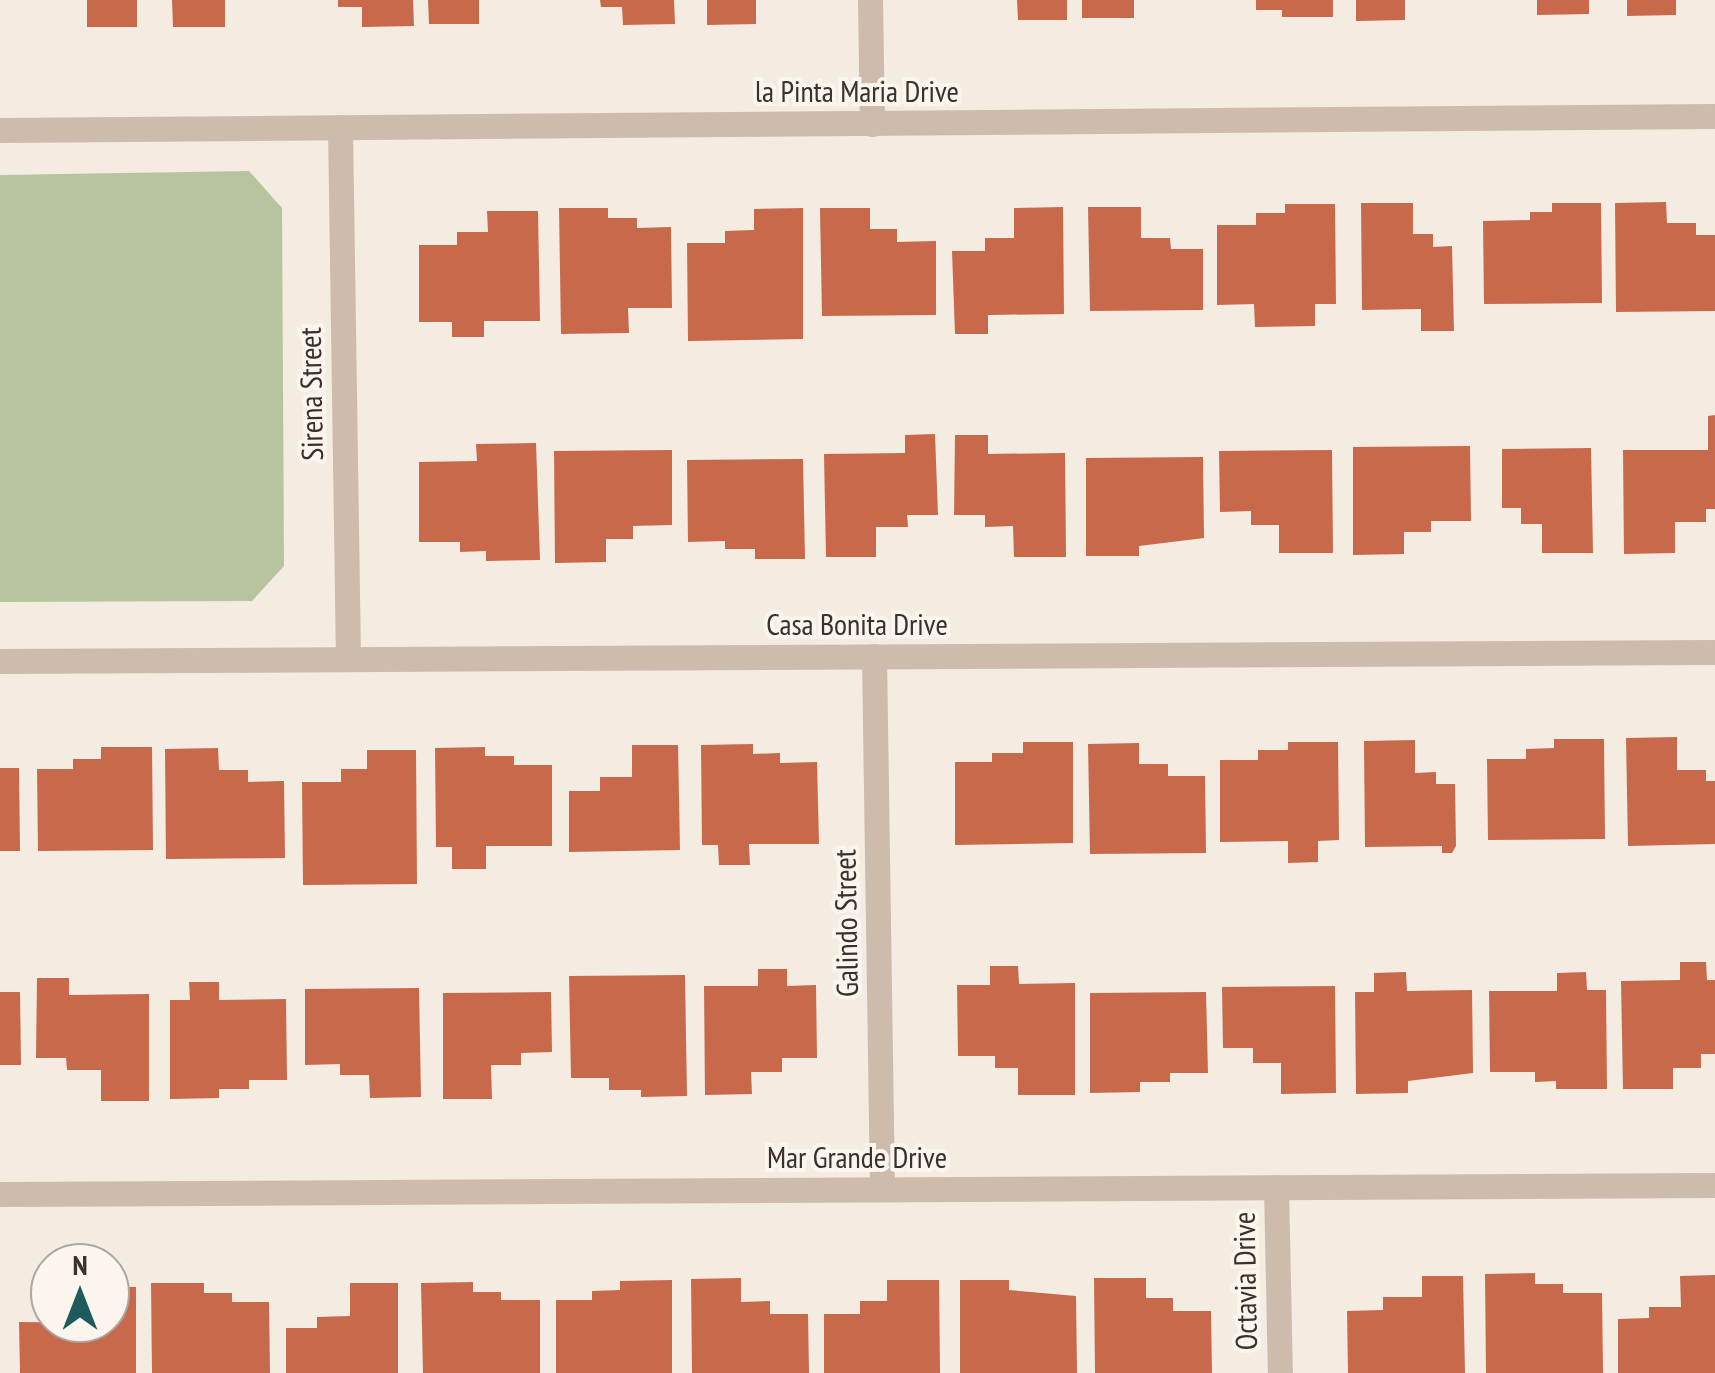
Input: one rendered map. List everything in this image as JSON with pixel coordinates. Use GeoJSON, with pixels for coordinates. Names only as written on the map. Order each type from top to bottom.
{"type":"FeatureCollection","features":[{"type":"Feature","properties":{"kind":"street"},"geometry":{"type":"LineString","coordinates":[[870,0],[872,124]]}},
{"type":"Feature","properties":{"kind":"street","name":"la Pinta Maria Drive"},"geometry":{"type":"LineString","coordinates":[[0,130],[1715,116]]}},
{"type":"Feature","properties":{"kind":"street","name":"Sirena Street"},"geometry":{"type":"LineString","coordinates":[[340,127],[348,659]]}},
{"type":"Feature","properties":{"kind":"street","name":"Casa Bonita Drive"},"geometry":{"type":"LineString","coordinates":[[0,661],[1715,652]]}},
{"type":"Feature","properties":{"kind":"street","name":"Galindo Street"},"geometry":{"type":"LineString","coordinates":[[874,656],[882,1189]]}},
{"type":"Feature","properties":{"kind":"street","name":"Mar Grande Drive"},"geometry":{"type":"LineString","coordinates":[[0,1194],[1715,1185]]}},
{"type":"Feature","properties":{"kind":"street","name":"Octavia Drive"},"geometry":{"type":"LineString","coordinates":[[1276,1187],[1280,1373]]}},
{"type":"Feature","properties":{"kind":"green space"},"geometry":{"type":"Polygon","coordinates":[[[249,171],[282,208],[284,566],[252,601],[0,602],[0,175],[249,171]]]}},
{"type":"Feature","properties":{"kind":"building"},"geometry":{"type":"Polygon","coordinates":[[[87,0],[137,0],[137,27],[87,27],[87,0]]]}},
{"type":"Feature","properties":{"kind":"building"},"geometry":{"type":"Polygon","coordinates":[[[172,0],[225,0],[225,27],[173,27],[172,0]]]}},
{"type":"Feature","properties":{"kind":"building"},"geometry":{"type":"Polygon","coordinates":[[[338,0],[413,0],[414,26],[362,27],[362,7],[338,7],[338,0]]]}},
{"type":"Feature","properties":{"kind":"building"},"geometry":{"type":"Polygon","coordinates":[[[428,0],[479,0],[479,24],[429,24],[428,0]]]}},
{"type":"Feature","properties":{"kind":"building"},"geometry":{"type":"Polygon","coordinates":[[[600,0],[674,0],[675,24],[623,25],[622,7],[601,7],[600,0]]]}},
{"type":"Feature","properties":{"kind":"building"},"geometry":{"type":"Polygon","coordinates":[[[707,0],[756,0],[756,24],[707,25],[707,0]]]}},
{"type":"Feature","properties":{"kind":"building"},"geometry":{"type":"Polygon","coordinates":[[[1017,0],[1067,0],[1067,20],[1018,20],[1017,0]]]}},
{"type":"Feature","properties":{"kind":"building"},"geometry":{"type":"Polygon","coordinates":[[[1082,0],[1134,0],[1134,18],[1082,18],[1082,0]]]}},
{"type":"Feature","properties":{"kind":"building"},"geometry":{"type":"Polygon","coordinates":[[[1256,0],[1333,0],[1333,17],[1282,17],[1282,10],[1256,10],[1256,0]]]}},
{"type":"Feature","properties":{"kind":"building"},"geometry":{"type":"Polygon","coordinates":[[[1356,0],[1405,0],[1405,20],[1356,21],[1356,0]]]}},
{"type":"Feature","properties":{"kind":"building"},"geometry":{"type":"Polygon","coordinates":[[[1537,0],[1589,0],[1589,14],[1537,15],[1537,0]]]}},
{"type":"Feature","properties":{"kind":"building"},"geometry":{"type":"Polygon","coordinates":[[[1627,0],[1676,0],[1676,15],[1627,16],[1627,0]]]}},
{"type":"Feature","properties":{"kind":"building"},"geometry":{"type":"Polygon","coordinates":[[[1666,202],[1667,223],[1696,223],[1696,235],[1715,235],[1715,311],[1616,312],[1615,203],[1666,202]]]}},
{"type":"Feature","properties":{"kind":"building"},"geometry":{"type":"Polygon","coordinates":[[[1361,203],[1413,203],[1413,234],[1433,234],[1433,247],[1452,246],[1454,331],[1421,331],[1421,309],[1362,310],[1361,203]]]}},
{"type":"Feature","properties":{"kind":"building"},"geometry":{"type":"Polygon","coordinates":[[[1552,203],[1601,203],[1602,303],[1484,304],[1483,221],[1530,220],[1530,212],[1552,212],[1552,203]]]}},
{"type":"Feature","properties":{"kind":"building"},"geometry":{"type":"Polygon","coordinates":[[[1285,204],[1335,204],[1336,304],[1315,304],[1315,326],[1255,327],[1254,304],[1217,305],[1217,225],[1256,225],[1256,213],[1285,213],[1285,204]]]}},
{"type":"Feature","properties":{"kind":"building"},"geometry":{"type":"Polygon","coordinates":[[[1063,207],[1064,314],[988,315],[988,334],[955,334],[952,251],[985,251],[985,238],[1014,238],[1014,208],[1063,207]]]}},
{"type":"Feature","properties":{"kind":"building"},"geometry":{"type":"Polygon","coordinates":[[[1088,207],[1141,207],[1141,238],[1170,238],[1171,249],[1203,249],[1203,310],[1090,311],[1088,207]]]}},
{"type":"Feature","properties":{"kind":"building"},"geometry":{"type":"Polygon","coordinates":[[[559,208],[608,208],[608,218],[637,218],[637,228],[671,227],[672,308],[628,308],[629,333],[561,334],[559,208]]]}},
{"type":"Feature","properties":{"kind":"building"},"geometry":{"type":"Polygon","coordinates":[[[803,208],[803,339],[688,341],[687,243],[725,243],[725,231],[754,230],[754,209],[803,208]]]}},
{"type":"Feature","properties":{"kind":"building"},"geometry":{"type":"Polygon","coordinates":[[[820,208],[870,208],[870,229],[897,229],[897,242],[936,241],[936,315],[822,316],[820,208]]]}},
{"type":"Feature","properties":{"kind":"building"},"geometry":{"type":"Polygon","coordinates":[[[487,211],[538,211],[540,321],[484,321],[484,337],[452,337],[452,322],[419,322],[419,245],[457,245],[457,232],[488,232],[487,211]]]}},
{"type":"Feature","properties":{"kind":"building"},"geometry":{"type":"Polygon","coordinates":[[[1715,415],[1715,509],[1706,509],[1706,522],[1675,522],[1675,553],[1624,554],[1623,450],[1708,450],[1708,416],[1715,415]]]}},
{"type":"Feature","properties":{"kind":"building"},"geometry":{"type":"Polygon","coordinates":[[[935,434],[938,515],[907,515],[908,527],[876,527],[876,557],[826,557],[824,454],[905,453],[905,435],[935,434]]]}},
{"type":"Feature","properties":{"kind":"building"},"geometry":{"type":"Polygon","coordinates":[[[955,435],[988,435],[988,454],[1065,453],[1066,557],[1014,557],[1013,526],[985,527],[985,515],[954,515],[955,435]]]}},
{"type":"Feature","properties":{"kind":"building"},"geometry":{"type":"Polygon","coordinates":[[[536,443],[540,560],[486,561],[486,551],[460,552],[460,542],[419,542],[419,462],[477,461],[476,444],[536,443]]]}},
{"type":"Feature","properties":{"kind":"building"},"geometry":{"type":"Polygon","coordinates":[[[1470,446],[1471,521],[1431,521],[1431,532],[1404,532],[1404,554],[1353,555],[1353,447],[1470,446]]]}},
{"type":"Feature","properties":{"kind":"building"},"geometry":{"type":"Polygon","coordinates":[[[1591,448],[1593,553],[1542,553],[1542,524],[1521,524],[1521,508],[1502,508],[1502,449],[1591,448]]]}},
{"type":"Feature","properties":{"kind":"building"},"geometry":{"type":"Polygon","coordinates":[[[672,450],[672,525],[633,526],[633,539],[606,539],[606,562],[555,563],[554,451],[672,450]]]}},
{"type":"Feature","properties":{"kind":"building"},"geometry":{"type":"Polygon","coordinates":[[[1332,450],[1333,553],[1279,553],[1279,525],[1251,525],[1251,511],[1220,512],[1219,451],[1332,450]]]}},
{"type":"Feature","properties":{"kind":"building"},"geometry":{"type":"Polygon","coordinates":[[[1203,457],[1204,538],[1139,546],[1139,556],[1086,556],[1086,458],[1203,457]]]}},
{"type":"Feature","properties":{"kind":"building"},"geometry":{"type":"Polygon","coordinates":[[[803,459],[805,559],[755,559],[755,549],[725,549],[725,541],[688,542],[687,460],[803,459]]]}},
{"type":"Feature","properties":{"kind":"building"},"geometry":{"type":"Polygon","coordinates":[[[1677,737],[1677,770],[1706,770],[1706,781],[1715,781],[1715,844],[1628,846],[1626,738],[1677,737]]]}},
{"type":"Feature","properties":{"kind":"building"},"geometry":{"type":"Polygon","coordinates":[[[1554,739],[1604,739],[1605,839],[1488,840],[1487,759],[1526,759],[1526,749],[1554,748],[1554,739]]]}},
{"type":"Feature","properties":{"kind":"building"},"geometry":{"type":"Polygon","coordinates":[[[1415,740],[1415,773],[1436,772],[1436,784],[1455,784],[1456,846],[1452,853],[1442,853],[1442,846],[1365,847],[1364,741],[1415,740]]]}},
{"type":"Feature","properties":{"kind":"building"},"geometry":{"type":"Polygon","coordinates":[[[1023,742],[1073,742],[1073,843],[955,845],[955,762],[992,762],[992,753],[1023,753],[1023,742]]]}},
{"type":"Feature","properties":{"kind":"building"},"geometry":{"type":"Polygon","coordinates":[[[1288,742],[1338,742],[1339,840],[1318,841],[1318,862],[1288,863],[1288,841],[1220,842],[1220,760],[1258,760],[1258,750],[1288,750],[1288,742]]]}},
{"type":"Feature","properties":{"kind":"building"},"geometry":{"type":"Polygon","coordinates":[[[1139,743],[1139,764],[1168,764],[1168,776],[1205,776],[1206,853],[1090,854],[1088,744],[1139,743]]]}},
{"type":"Feature","properties":{"kind":"building"},"geometry":{"type":"Polygon","coordinates":[[[753,744],[753,754],[780,753],[780,763],[817,762],[819,844],[749,844],[750,865],[719,865],[718,845],[702,845],[701,745],[753,744]]]}},
{"type":"Feature","properties":{"kind":"building"},"geometry":{"type":"Polygon","coordinates":[[[632,745],[678,745],[680,850],[569,852],[569,791],[600,791],[600,777],[632,777],[632,745]]]}},
{"type":"Feature","properties":{"kind":"building"},"geometry":{"type":"Polygon","coordinates":[[[101,747],[152,747],[153,850],[38,851],[37,769],[73,769],[73,759],[101,759],[101,747]]]}},
{"type":"Feature","properties":{"kind":"building"},"geometry":{"type":"Polygon","coordinates":[[[485,747],[485,756],[514,756],[514,765],[552,765],[552,846],[486,846],[486,869],[452,869],[452,847],[436,847],[435,748],[485,747]]]}},
{"type":"Feature","properties":{"kind":"building"},"geometry":{"type":"Polygon","coordinates":[[[218,748],[219,770],[248,770],[248,782],[284,781],[285,858],[166,859],[165,749],[218,748]]]}},
{"type":"Feature","properties":{"kind":"building"},"geometry":{"type":"Polygon","coordinates":[[[367,750],[416,750],[417,884],[303,885],[302,782],[341,782],[341,769],[367,769],[367,750]]]}},
{"type":"Feature","properties":{"kind":"building"},"geometry":{"type":"Polygon","coordinates":[[[0,768],[19,768],[20,851],[0,851],[0,768]]]}},
{"type":"Feature","properties":{"kind":"building"},"geometry":{"type":"Polygon","coordinates":[[[1680,962],[1706,962],[1707,980],[1715,980],[1715,1054],[1701,1054],[1701,1068],[1673,1068],[1673,1089],[1623,1089],[1621,981],[1680,980],[1680,962]]]}},
{"type":"Feature","properties":{"kind":"building"},"geometry":{"type":"Polygon","coordinates":[[[990,966],[1018,966],[1019,984],[1075,983],[1075,1095],[1018,1095],[1018,1068],[995,1068],[995,1056],[958,1056],[957,985],[990,985],[990,966]]]}},
{"type":"Feature","properties":{"kind":"building"},"geometry":{"type":"Polygon","coordinates":[[[758,969],[787,969],[787,986],[816,985],[817,1058],[782,1058],[782,1072],[751,1072],[752,1094],[705,1095],[704,986],[758,986],[758,969]]]}},
{"type":"Feature","properties":{"kind":"building"},"geometry":{"type":"Polygon","coordinates":[[[1406,972],[1407,991],[1472,990],[1473,1073],[1408,1081],[1408,1093],[1356,1094],[1355,992],[1374,992],[1374,973],[1406,972]]]}},
{"type":"Feature","properties":{"kind":"building"},"geometry":{"type":"Polygon","coordinates":[[[1586,972],[1587,990],[1606,990],[1607,1089],[1556,1089],[1556,1081],[1535,1082],[1535,1072],[1490,1072],[1489,991],[1557,991],[1557,973],[1586,972]]]}},
{"type":"Feature","properties":{"kind":"building"},"geometry":{"type":"Polygon","coordinates":[[[685,975],[687,1096],[641,1097],[641,1090],[609,1090],[609,1078],[571,1078],[569,976],[685,975]]]}},
{"type":"Feature","properties":{"kind":"building"},"geometry":{"type":"Polygon","coordinates":[[[37,978],[69,978],[69,995],[149,994],[149,1101],[101,1101],[101,1070],[67,1070],[66,1058],[36,1058],[37,978]]]}},
{"type":"Feature","properties":{"kind":"building"},"geometry":{"type":"Polygon","coordinates":[[[189,982],[219,982],[219,1000],[286,999],[287,1080],[249,1080],[249,1089],[219,1089],[219,1098],[170,1099],[170,1000],[190,1000],[189,982]]]}},
{"type":"Feature","properties":{"kind":"building"},"geometry":{"type":"Polygon","coordinates":[[[1335,986],[1336,1093],[1281,1094],[1281,1063],[1253,1063],[1253,1048],[1223,1048],[1222,987],[1335,986]]]}},
{"type":"Feature","properties":{"kind":"building"},"geometry":{"type":"Polygon","coordinates":[[[419,988],[421,1097],[370,1098],[369,1075],[340,1075],[340,1064],[305,1065],[305,989],[419,988]]]}},
{"type":"Feature","properties":{"kind":"building"},"geometry":{"type":"Polygon","coordinates":[[[0,992],[20,992],[21,1065],[0,1065],[0,992]]]}},
{"type":"Feature","properties":{"kind":"building"},"geometry":{"type":"Polygon","coordinates":[[[551,992],[552,1052],[521,1053],[521,1065],[491,1065],[492,1099],[443,1099],[443,993],[551,992]]]}},
{"type":"Feature","properties":{"kind":"building"},"geometry":{"type":"Polygon","coordinates":[[[1206,992],[1208,1073],[1170,1073],[1170,1082],[1140,1082],[1140,1092],[1090,1093],[1090,993],[1206,992]]]}},
{"type":"Feature","properties":{"kind":"building"},"geometry":{"type":"Polygon","coordinates":[[[1535,1273],[1535,1284],[1563,1284],[1563,1293],[1602,1293],[1603,1373],[1486,1373],[1485,1274],[1535,1273]]]}},
{"type":"Feature","properties":{"kind":"building"},"geometry":{"type":"Polygon","coordinates":[[[1715,1275],[1715,1373],[1618,1373],[1618,1319],[1649,1318],[1649,1307],[1681,1307],[1680,1276],[1715,1275]]]}},
{"type":"Feature","properties":{"kind":"building"},"geometry":{"type":"Polygon","coordinates":[[[1422,1276],[1463,1276],[1465,1373],[1348,1373],[1347,1311],[1383,1310],[1383,1297],[1422,1297],[1422,1276]]]}},
{"type":"Feature","properties":{"kind":"building"},"geometry":{"type":"Polygon","coordinates":[[[741,1278],[741,1302],[770,1301],[770,1314],[808,1314],[809,1373],[692,1373],[691,1279],[741,1278]]]}},
{"type":"Feature","properties":{"kind":"building"},"geometry":{"type":"Polygon","coordinates":[[[1094,1278],[1146,1278],[1146,1298],[1173,1298],[1173,1311],[1211,1311],[1212,1373],[1095,1373],[1094,1278]]]}},
{"type":"Feature","properties":{"kind":"building"},"geometry":{"type":"Polygon","coordinates":[[[672,1280],[672,1373],[556,1373],[556,1300],[592,1300],[592,1291],[620,1290],[620,1281],[672,1280]]]}},
{"type":"Feature","properties":{"kind":"building"},"geometry":{"type":"Polygon","coordinates":[[[887,1280],[939,1280],[940,1373],[824,1373],[824,1314],[860,1314],[860,1301],[887,1301],[887,1280]]]}},
{"type":"Feature","properties":{"kind":"building"},"geometry":{"type":"Polygon","coordinates":[[[960,1280],[1009,1280],[1009,1290],[1076,1296],[1077,1373],[960,1373],[960,1280]]]}},
{"type":"Feature","properties":{"kind":"building"},"geometry":{"type":"Polygon","coordinates":[[[473,1282],[473,1292],[501,1292],[501,1300],[540,1300],[540,1373],[423,1373],[421,1283],[473,1282]]]}},
{"type":"Feature","properties":{"kind":"building"},"geometry":{"type":"Polygon","coordinates":[[[151,1283],[204,1283],[204,1293],[232,1293],[232,1302],[269,1302],[270,1373],[152,1373],[151,1283]]]}},
{"type":"Feature","properties":{"kind":"building"},"geometry":{"type":"Polygon","coordinates":[[[350,1283],[398,1283],[398,1373],[286,1373],[286,1328],[317,1328],[317,1317],[350,1316],[350,1283]]]}},
{"type":"Feature","properties":{"kind":"building"},"geometry":{"type":"Polygon","coordinates":[[[130,1287],[136,1287],[136,1373],[20,1373],[19,1322],[30,1322],[30,1343],[130,1343],[130,1287]]]}}]}
